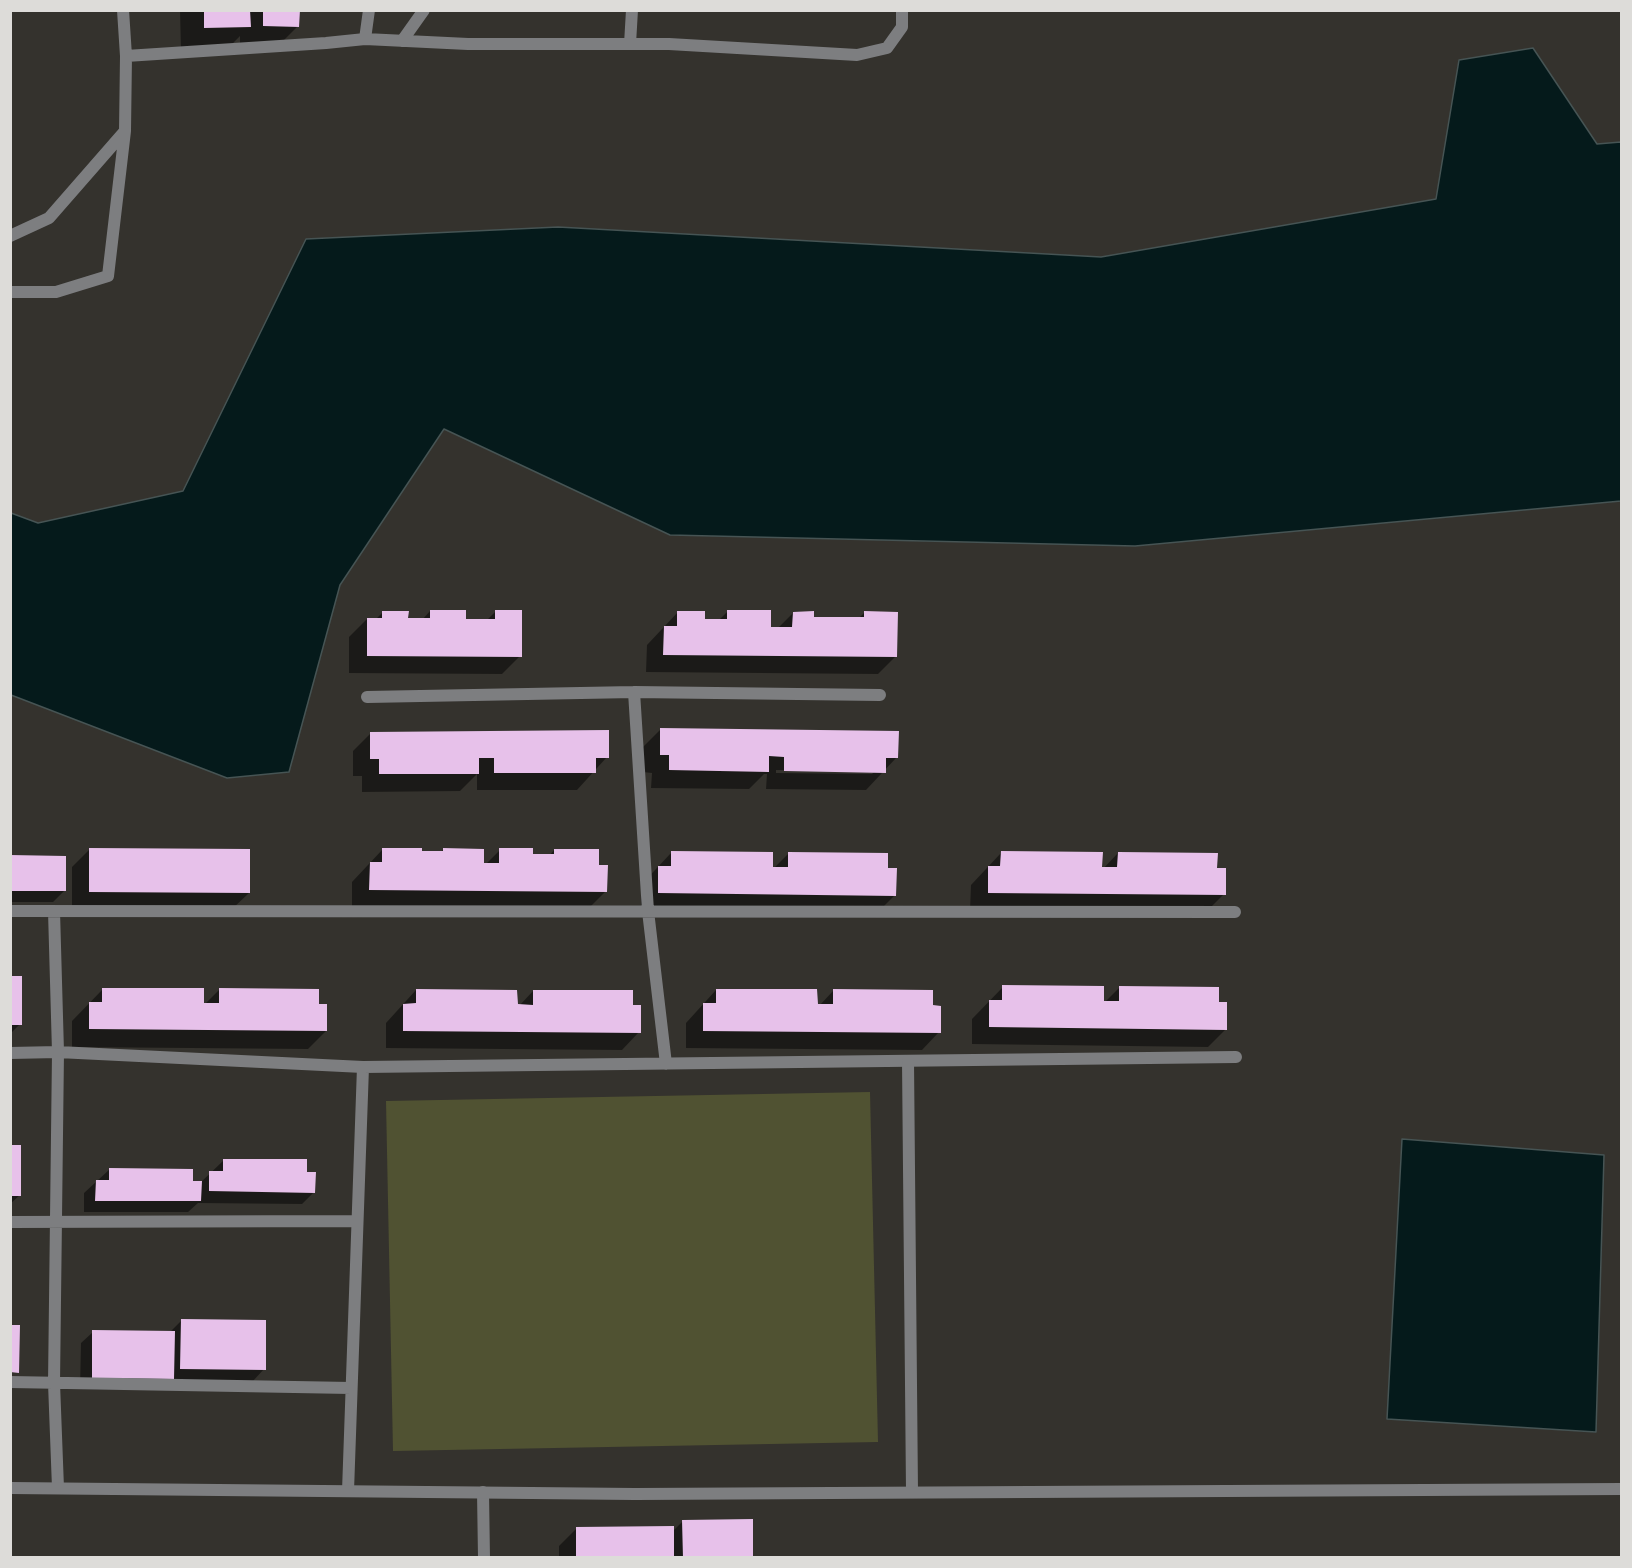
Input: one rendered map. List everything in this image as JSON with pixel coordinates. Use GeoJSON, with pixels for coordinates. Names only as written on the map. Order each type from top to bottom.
{"type":"FeatureCollection","features":[{"type":"Feature","properties":{"kind":"street"},"geometry":{"type":"LineString","coordinates":[[10,292],[56,292],[108,276],[125,131],[126,56],[123,10]]}},
{"type":"Feature","properties":{"kind":"street"},"geometry":{"type":"LineString","coordinates":[[365,39],[369,10]]}},
{"type":"Feature","properties":{"kind":"street"},"geometry":{"type":"LineString","coordinates":[[402,41],[424,10]]}},
{"type":"Feature","properties":{"kind":"street"},"geometry":{"type":"LineString","coordinates":[[630,44],[632,10]]}},
{"type":"Feature","properties":{"kind":"street"},"geometry":{"type":"LineString","coordinates":[[126,56],[365,39],[468,44],[630,44],[857,55],[887,48],[902,27],[902,10]]}},
{"type":"Feature","properties":{"kind":"street"},"geometry":{"type":"LineString","coordinates":[[10,236],[50,218],[125,131]]}},
{"type":"Feature","properties":{"kind":"street"},"geometry":{"type":"LineString","coordinates":[[634,692],[648,911],[666,1064]]}},
{"type":"Feature","properties":{"kind":"street"},"geometry":{"type":"LineString","coordinates":[[367,697],[634,692],[880,695]]}},
{"type":"Feature","properties":{"kind":"street"},"geometry":{"type":"LineString","coordinates":[[10,911],[1235,912]]}},
{"type":"Feature","properties":{"kind":"street"},"geometry":{"type":"LineString","coordinates":[[54,911],[58,1052],[54,1383],[58,1488]]}},
{"type":"Feature","properties":{"kind":"street"},"geometry":{"type":"LineString","coordinates":[[10,1053],[58,1052],[363,1067],[1236,1057]]}},
{"type":"Feature","properties":{"kind":"street"},"geometry":{"type":"LineString","coordinates":[[908,1061],[912,1492]]}},
{"type":"Feature","properties":{"kind":"street"},"geometry":{"type":"LineString","coordinates":[[348,1491],[363,1067]]}},
{"type":"Feature","properties":{"kind":"street"},"geometry":{"type":"LineString","coordinates":[[10,1222],[357,1221]]}},
{"type":"Feature","properties":{"kind":"street"},"geometry":{"type":"LineString","coordinates":[[10,1382],[351,1388]]}},
{"type":"Feature","properties":{"kind":"street"},"geometry":{"type":"LineString","coordinates":[[10,1488],[483,1492],[1622,1489]]}},
{"type":"Feature","properties":{"kind":"street"},"geometry":{"type":"LineString","coordinates":[[483,1492],[484,1557]]}},
{"type":"Feature","properties":{"kind":"green space"},"geometry":{"type":"Polygon","coordinates":[[[870,1092],[878,1442],[393,1451],[386,1101],[870,1092]]]}},
{"type":"Feature","properties":{"kind":"water"},"geometry":{"type":"Polygon","coordinates":[[[1533,48],[1597,144],[1621,142],[1621,501],[1135,546],[670,535],[444,429],[340,585],[289,772],[227,778],[11,695],[11,513],[38,523],[183,491],[306,239],[558,227],[1101,257],[1436,199],[1459,60],[1533,48]]]}},
{"type":"Feature","properties":{"kind":"water"},"geometry":{"type":"Polygon","coordinates":[[[1402,1139],[1604,1155],[1596,1432],[1387,1419],[1402,1139]]]}},
{"type":"Feature","properties":{"kind":"building"},"geometry":{"type":"Polygon","coordinates":[[[204,10],[250,10],[251,27],[204,28],[204,10]]]}},
{"type":"Feature","properties":{"kind":"building"},"geometry":{"type":"Polygon","coordinates":[[[263,10],[300,10],[299,27],[263,26],[263,10]]]}},
{"type":"Feature","properties":{"kind":"building"},"geometry":{"type":"Polygon","coordinates":[[[430,610],[466,610],[466,619],[495,619],[495,610],[522,610],[522,657],[367,656],[367,618],[382,618],[382,611],[409,611],[408,618],[430,618],[430,610]]]}},
{"type":"Feature","properties":{"kind":"building"},"geometry":{"type":"Polygon","coordinates":[[[727,610],[771,610],[771,627],[792,627],[793,612],[814,611],[814,617],[864,617],[864,611],[898,612],[897,657],[663,655],[664,626],[677,626],[677,611],[705,611],[705,619],[727,619],[727,610]]]}},
{"type":"Feature","properties":{"kind":"building"},"geometry":{"type":"Polygon","coordinates":[[[660,728],[899,731],[898,758],[886,758],[886,773],[784,771],[784,757],[769,756],[769,772],[669,770],[669,755],[660,755],[660,728]]]}},
{"type":"Feature","properties":{"kind":"building"},"geometry":{"type":"Polygon","coordinates":[[[609,730],[609,758],[596,758],[596,773],[494,773],[494,758],[479,758],[479,774],[379,774],[379,759],[370,759],[370,732],[609,730]]]}},
{"type":"Feature","properties":{"kind":"building"},"geometry":{"type":"Polygon","coordinates":[[[89,848],[250,849],[250,893],[89,892],[89,848]]]}},
{"type":"Feature","properties":{"kind":"building"},"geometry":{"type":"Polygon","coordinates":[[[382,848],[422,848],[422,851],[443,851],[443,848],[484,849],[484,863],[499,863],[499,848],[533,848],[533,854],[554,854],[554,849],[599,849],[599,865],[608,865],[607,892],[369,890],[370,862],[382,862],[382,848]]]}},
{"type":"Feature","properties":{"kind":"building"},"geometry":{"type":"Polygon","coordinates":[[[671,851],[773,852],[773,867],[788,867],[788,852],[888,853],[888,868],[897,868],[896,896],[658,893],[658,866],[671,866],[671,851]]]}},
{"type":"Feature","properties":{"kind":"building"},"geometry":{"type":"Polygon","coordinates":[[[1001,851],[1103,852],[1102,867],[1117,867],[1118,852],[1218,853],[1217,868],[1226,868],[1226,895],[988,893],[988,866],[1000,866],[1001,851]]]}},
{"type":"Feature","properties":{"kind":"building"},"geometry":{"type":"Polygon","coordinates":[[[10,855],[66,856],[66,891],[10,891],[10,855]]]}},
{"type":"Feature","properties":{"kind":"building"},"geometry":{"type":"Polygon","coordinates":[[[10,976],[22,976],[22,1025],[10,1025],[10,976]]]}},
{"type":"Feature","properties":{"kind":"building"},"geometry":{"type":"Polygon","coordinates":[[[1002,985],[1104,986],[1104,1001],[1119,1001],[1119,986],[1219,987],[1219,1002],[1227,1002],[1227,1030],[989,1027],[989,1000],[1002,1000],[1002,985]]]}},
{"type":"Feature","properties":{"kind":"building"},"geometry":{"type":"Polygon","coordinates":[[[102,988],[204,988],[204,1003],[219,1003],[219,988],[319,989],[319,1004],[327,1004],[327,1031],[89,1029],[89,1002],[102,1002],[102,988]]]}},
{"type":"Feature","properties":{"kind":"building"},"geometry":{"type":"Polygon","coordinates":[[[416,989],[517,990],[518,1004],[533,1005],[533,990],[633,990],[633,1005],[641,1005],[641,1033],[403,1031],[403,1004],[416,1003],[416,989]]]}},
{"type":"Feature","properties":{"kind":"building"},"geometry":{"type":"Polygon","coordinates":[[[716,989],[817,989],[818,1004],[833,1004],[833,989],[933,990],[933,1005],[941,1006],[941,1033],[703,1031],[703,1003],[716,1003],[716,989]]]}},
{"type":"Feature","properties":{"kind":"building"},"geometry":{"type":"Polygon","coordinates":[[[10,1145],[21,1145],[21,1196],[10,1196],[10,1145]]]}},
{"type":"Feature","properties":{"kind":"building"},"geometry":{"type":"Polygon","coordinates":[[[223,1159],[307,1159],[307,1172],[316,1172],[315,1193],[209,1191],[209,1171],[223,1171],[223,1159]]]}},
{"type":"Feature","properties":{"kind":"building"},"geometry":{"type":"Polygon","coordinates":[[[109,1168],[193,1169],[193,1181],[202,1181],[201,1201],[95,1201],[96,1180],[109,1180],[109,1168]]]}},
{"type":"Feature","properties":{"kind":"building"},"geometry":{"type":"Polygon","coordinates":[[[181,1319],[266,1320],[266,1370],[180,1369],[181,1319]]]}},
{"type":"Feature","properties":{"kind":"building"},"geometry":{"type":"Polygon","coordinates":[[[10,1325],[20,1325],[19,1373],[10,1372],[10,1325]]]}},
{"type":"Feature","properties":{"kind":"building"},"geometry":{"type":"Polygon","coordinates":[[[92,1330],[175,1331],[174,1379],[92,1378],[92,1330]]]}},
{"type":"Feature","properties":{"kind":"building"},"geometry":{"type":"Polygon","coordinates":[[[753,1519],[753,1558],[683,1558],[682,1520],[753,1519]]]}},
{"type":"Feature","properties":{"kind":"building"},"geometry":{"type":"Polygon","coordinates":[[[674,1526],[674,1558],[576,1558],[576,1527],[674,1526]]]}}]}
